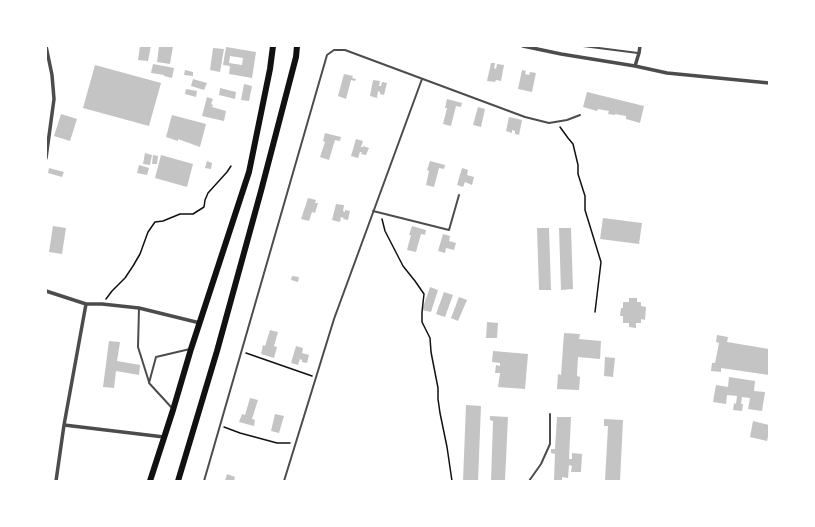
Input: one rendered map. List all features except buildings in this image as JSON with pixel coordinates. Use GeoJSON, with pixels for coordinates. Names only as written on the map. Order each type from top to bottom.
{"type":"FeatureCollection","features":[{"type":"Feature","properties":{"kind":"main road"},"geometry":{"type":"LineString","coordinates":[[150,481],[191,349],[249,172],[270,69],[273,46]]}},
{"type":"Feature","properties":{"kind":"main road"},"geometry":{"type":"LineString","coordinates":[[178,481],[219,343],[261,190],[298,46]]}},
{"type":"Feature","properties":{"kind":"street"},"geometry":{"type":"LineString","coordinates":[[46,46],[52,75],[54,99],[46,158]]}},
{"type":"Feature","properties":{"kind":"street"},"geometry":{"type":"LineString","coordinates":[[523,46],[667,73],[769,82]]}},
{"type":"Feature","properties":{"kind":"street"},"geometry":{"type":"LineString","coordinates":[[635,66],[640,53],[640,46]]}},
{"type":"Feature","properties":{"kind":"street"},"geometry":{"type":"LineString","coordinates":[[46,291],[86,304],[102,304],[139,308],[200,323]]}},
{"type":"Feature","properties":{"kind":"street"},"geometry":{"type":"LineString","coordinates":[[56,481],[64,424],[86,304]]}},
{"type":"Feature","properties":{"kind":"street"},"geometry":{"type":"LineString","coordinates":[[64,424],[164,438]]}},
{"type":"Feature","properties":{"kind":"lane"},"geometry":{"type":"LineString","coordinates":[[583,46],[640,53]]}},
{"type":"Feature","properties":{"kind":"lane"},"geometry":{"type":"LineString","coordinates":[[204,481],[327,55],[334,50],[345,50],[525,117],[549,123],[568,120],[580,115]]}},
{"type":"Feature","properties":{"kind":"lane"},"geometry":{"type":"LineString","coordinates":[[284,481],[334,319],[422,79]]}},
{"type":"Feature","properties":{"kind":"lane"},"geometry":{"type":"LineString","coordinates":[[373,211],[449,230],[459,195]]}},
{"type":"Feature","properties":{"kind":"lane"},"geometry":{"type":"LineString","coordinates":[[139,308],[138,347],[149,383],[173,410]]}},
{"type":"Feature","properties":{"kind":"lane"},"geometry":{"type":"LineString","coordinates":[[149,383],[156,357],[191,349]]}},
{"type":"Feature","properties":{"kind":"lane"},"geometry":{"type":"LineString","coordinates":[[529,481],[541,464],[550,444],[550,414]]}},
{"type":"Feature","properties":{"kind":"path"},"geometry":{"type":"LineString","coordinates":[[557,122],[573,144],[578,165],[578,174],[585,196],[585,210],[601,262],[595,312]]}},
{"type":"Feature","properties":{"kind":"path"},"geometry":{"type":"LineString","coordinates":[[102,304],[125,278],[133,266],[140,254],[148,232],[155,222],[163,221],[180,214],[193,214],[204,207],[208,193],[227,172],[230,166]]}},
{"type":"Feature","properties":{"kind":"path"},"geometry":{"type":"LineString","coordinates":[[381,213],[385,231],[403,266],[424,294],[422,322],[430,338],[431,352],[438,388],[438,399],[452,481]]}},
{"type":"Feature","properties":{"kind":"path"},"geometry":{"type":"LineString","coordinates":[[242,352],[315,378]]}},
{"type":"Feature","properties":{"kind":"path"},"geometry":{"type":"LineString","coordinates":[[220,425],[240,433],[277,443],[295,444]]}}]}
